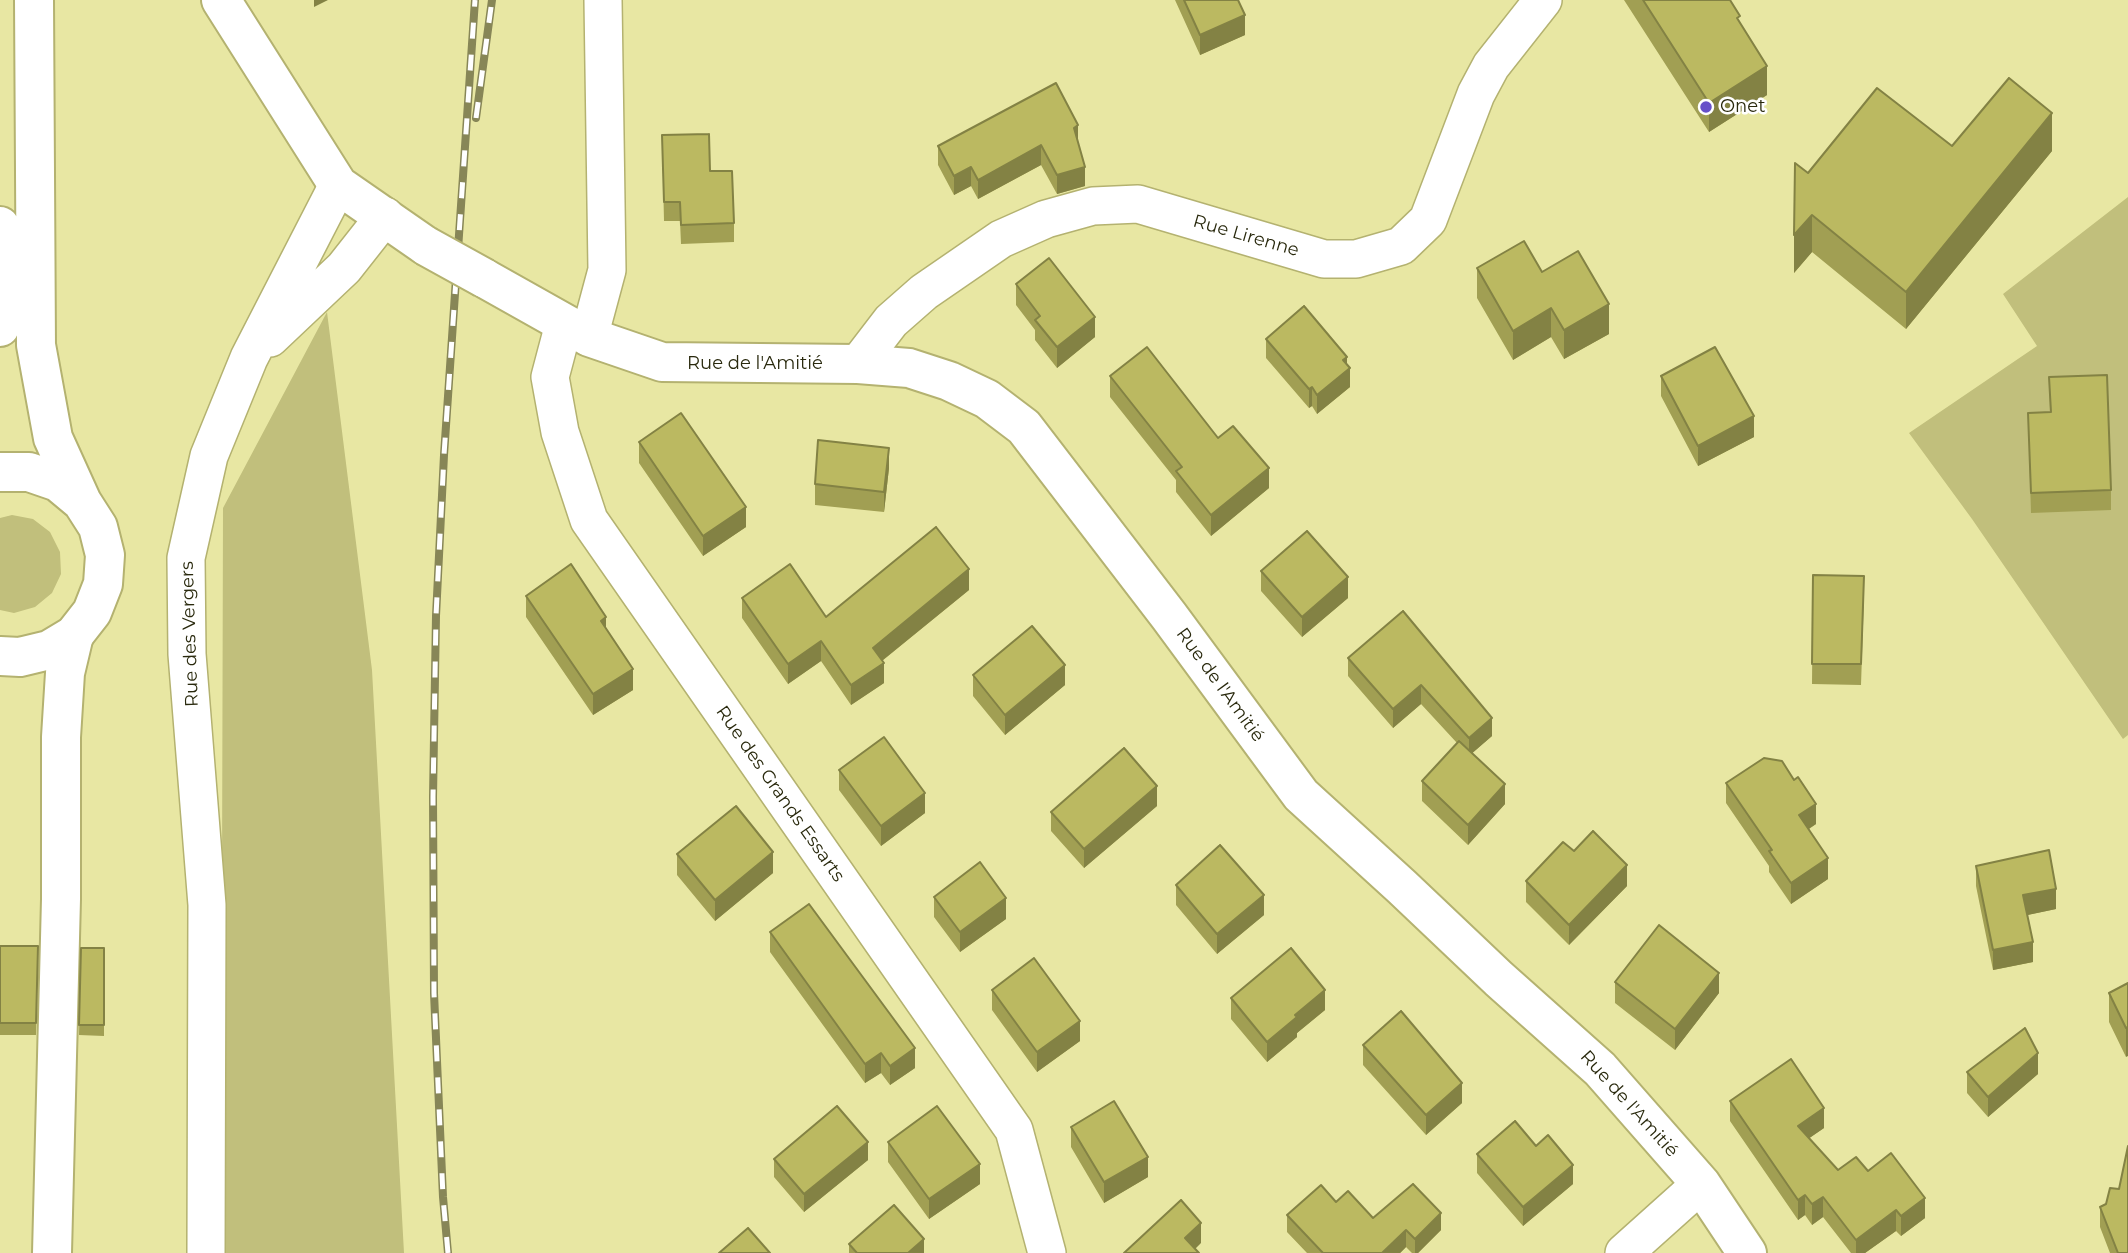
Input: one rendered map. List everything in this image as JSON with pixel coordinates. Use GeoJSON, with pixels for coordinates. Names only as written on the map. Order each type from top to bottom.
{"type":"FeatureCollection","features":[{"type":"Feature","properties":{"kind":"main road"},"geometry":{"type":"LineString","coordinates":[[0,656],[20,657],[48,650],[74,635],[92,612],[103,584],[105,555],[98,527],[82,502],[53,438],[36,345],[34,0]]}},
{"type":"Feature","properties":{"kind":"main road","name":"Rue de l'Amitié"},"geometry":{"type":"LineString","coordinates":[[221,0],[338,185],[426,246],[577,330],[662,362],[909,368],[949,381],[987,399],[1024,427],[1161,605],[1301,795],[1499,979],[1601,1069],[1701,1184],[1747,1253]]}},
{"type":"Feature","properties":{"kind":"main road"},"geometry":{"type":"LineString","coordinates":[[0,226],[0,327]]}},
{"type":"Feature","properties":{"kind":"main road"},"geometry":{"type":"LineString","coordinates":[[0,472],[29,472],[58,482],[82,502]]}},
{"type":"Feature","properties":{"kind":"main road"},"geometry":{"type":"LineString","coordinates":[[52,1253],[61,927],[61,737],[65,673],[74,635]]}},
{"type":"Feature","properties":{"kind":"street"},"geometry":{"type":"LineString","coordinates":[[577,330],[607,270],[603,0]]}},
{"type":"Feature","properties":{"kind":"street","name":"Rue Lirenne"},"geometry":{"type":"LineString","coordinates":[[858,365],[891,321],[924,292],[1001,239],[1046,219],[1093,206],[1138,204],[1324,259],[1356,259],[1401,246],[1428,220],[1476,94],[1492,66],[1543,0]]}},
{"type":"Feature","properties":{"kind":"street","name":"Rue des Vergers"},"geometry":{"type":"LineString","coordinates":[[206,1253],[207,905],[187,654],[186,558],[209,456],[249,358],[338,185]]}},
{"type":"Feature","properties":{"kind":"street"},"geometry":{"type":"LineString","coordinates":[[249,358],[344,268],[385,216]]}},
{"type":"Feature","properties":{"kind":"street","name":"Rue des Grands Essarts"},"geometry":{"type":"LineString","coordinates":[[577,330],[550,377],[560,432],[589,520],[1014,1129],[1047,1253]]}},
{"type":"Feature","properties":{"kind":"street"},"geometry":{"type":"LineString","coordinates":[[1624,1253],[1701,1184]]}},
{"type":"Feature","properties":{"kind":"shaded area"},"geometry":{"type":"Polygon","coordinates":[[[2128,197],[2128,735],[2123,739],[1972,519],[1909,433],[2037,346],[2003,294],[2128,197]]]}},
{"type":"Feature","properties":{"kind":"shaded area"},"geometry":{"type":"Polygon","coordinates":[[[327,312],[372,670],[404,1253],[221,1253],[223,508],[327,312]]]}},
{"type":"Feature","properties":{"kind":"shaded area"},"geometry":{"type":"Polygon","coordinates":[[[12,515],[33,519],[50,532],[60,552],[61,574],[52,593],[35,607],[14,613],[0,610],[0,518],[12,515]]]}},
{"type":"Feature","properties":{"kind":"building"},"geometry":{"type":"Polygon","coordinates":[[[1184,0],[1238,0],[1245,15],[1200,35],[1184,0]]]}},
{"type":"Feature","properties":{"kind":"building"},"geometry":{"type":"Polygon","coordinates":[[[1643,0],[1730,0],[1740,16],[1737,18],[1767,66],[1709,103],[1643,0]]]}},
{"type":"Feature","properties":{"kind":"building"},"geometry":{"type":"Polygon","coordinates":[[[2009,78],[2052,113],[1906,292],[1812,215],[1794,235],[1795,163],[1808,173],[1877,88],[1952,146],[2009,78]]]}},
{"type":"Feature","properties":{"kind":"building"},"geometry":{"type":"Polygon","coordinates":[[[1056,83],[1078,125],[1074,128],[1085,167],[1057,175],[1041,145],[978,180],[971,167],[954,176],[938,146],[1056,83]]]}},
{"type":"Feature","properties":{"kind":"building"},"geometry":{"type":"Polygon","coordinates":[[[709,134],[710,171],[732,171],[734,223],[681,225],[680,202],[664,202],[662,135],[709,134]]]}},
{"type":"Feature","properties":{"kind":"building"},"geometry":{"type":"Polygon","coordinates":[[[1524,241],[1542,272],[1578,251],[1609,304],[1564,330],[1551,308],[1513,331],[1477,268],[1524,241]]]}},
{"type":"Feature","properties":{"kind":"building"},"geometry":{"type":"Polygon","coordinates":[[[1049,258],[1095,317],[1057,347],[1035,320],[1040,316],[1016,284],[1049,258]]]}},
{"type":"Feature","properties":{"kind":"building"},"geometry":{"type":"Polygon","coordinates":[[[1304,306],[1347,357],[1343,360],[1350,368],[1317,395],[1266,339],[1304,306]]]}},
{"type":"Feature","properties":{"kind":"building"},"geometry":{"type":"Polygon","coordinates":[[[1147,347],[1218,438],[1233,426],[1269,468],[1211,515],[1176,471],[1182,467],[1110,376],[1147,347]]]}},
{"type":"Feature","properties":{"kind":"building"},"geometry":{"type":"Polygon","coordinates":[[[1715,347],[1754,416],[1698,446],[1661,376],[1715,347]]]}},
{"type":"Feature","properties":{"kind":"building"},"geometry":{"type":"Polygon","coordinates":[[[2107,375],[2111,490],[2031,493],[2028,413],[2051,412],[2049,377],[2107,375]]]}},
{"type":"Feature","properties":{"kind":"building"},"geometry":{"type":"Polygon","coordinates":[[[681,413],[746,507],[703,536],[639,442],[681,413]]]}},
{"type":"Feature","properties":{"kind":"building"},"geometry":{"type":"Polygon","coordinates":[[[818,440],[889,448],[884,492],[815,484],[818,440]]]}},
{"type":"Feature","properties":{"kind":"building"},"geometry":{"type":"Polygon","coordinates":[[[936,527],[969,569],[873,648],[884,663],[851,685],[821,641],[788,664],[742,598],[790,564],[826,617],[936,527]]]}},
{"type":"Feature","properties":{"kind":"building"},"geometry":{"type":"Polygon","coordinates":[[[1307,531],[1348,577],[1302,617],[1261,571],[1307,531]]]}},
{"type":"Feature","properties":{"kind":"building"},"geometry":{"type":"Polygon","coordinates":[[[571,564],[606,617],[601,621],[633,669],[593,694],[526,596],[571,564]]]}},
{"type":"Feature","properties":{"kind":"building"},"geometry":{"type":"Polygon","coordinates":[[[1813,575],[1864,576],[1861,664],[1812,664],[1813,575]]]}},
{"type":"Feature","properties":{"kind":"building"},"geometry":{"type":"Polygon","coordinates":[[[1403,611],[1492,718],[1469,738],[1421,685],[1393,709],[1348,658],[1403,611]]]}},
{"type":"Feature","properties":{"kind":"building"},"geometry":{"type":"Polygon","coordinates":[[[1032,626],[1065,665],[1005,715],[973,675],[1032,626]]]}},
{"type":"Feature","properties":{"kind":"building"},"geometry":{"type":"Polygon","coordinates":[[[884,737],[925,793],[881,826],[839,770],[884,737]]]}},
{"type":"Feature","properties":{"kind":"building"},"geometry":{"type":"Polygon","coordinates":[[[1459,741],[1505,784],[1468,825],[1422,781],[1459,741]]]}},
{"type":"Feature","properties":{"kind":"building"},"geometry":{"type":"Polygon","coordinates":[[[1124,748],[1157,786],[1084,849],[1051,812],[1124,748]]]}},
{"type":"Feature","properties":{"kind":"building"},"geometry":{"type":"Polygon","coordinates":[[[1764,758],[1782,761],[1794,780],[1798,777],[1816,804],[1799,815],[1828,858],[1791,883],[1726,783],[1764,758]]]}},
{"type":"Feature","properties":{"kind":"building"},"geometry":{"type":"Polygon","coordinates":[[[736,806],[773,852],[715,900],[677,854],[736,806]]]}},
{"type":"Feature","properties":{"kind":"building"},"geometry":{"type":"Polygon","coordinates":[[[1593,831],[1627,865],[1569,925],[1526,881],[1563,842],[1574,851],[1593,831]]]}},
{"type":"Feature","properties":{"kind":"building"},"geometry":{"type":"Polygon","coordinates":[[[1220,845],[1264,895],[1217,934],[1176,885],[1220,845]]]}},
{"type":"Feature","properties":{"kind":"building"},"geometry":{"type":"Polygon","coordinates":[[[2049,850],[2056,889],[2023,895],[2033,942],[1993,950],[1976,866],[2049,850]]]}},
{"type":"Feature","properties":{"kind":"building"},"geometry":{"type":"Polygon","coordinates":[[[980,862],[1006,898],[960,932],[934,897],[980,862]]]}},
{"type":"Feature","properties":{"kind":"building"},"geometry":{"type":"Polygon","coordinates":[[[809,904],[915,1048],[890,1066],[881,1053],[865,1064],[770,932],[809,904]]]}},
{"type":"Feature","properties":{"kind":"building"},"geometry":{"type":"Polygon","coordinates":[[[1659,925],[1719,973],[1675,1029],[1615,982],[1659,925]]]}},
{"type":"Feature","properties":{"kind":"building"},"geometry":{"type":"Polygon","coordinates":[[[0,946],[38,946],[36,1023],[0,1023],[0,946]]]}},
{"type":"Feature","properties":{"kind":"building"},"geometry":{"type":"Polygon","coordinates":[[[81,948],[104,948],[104,1025],[79,1025],[81,948]]]}},
{"type":"Feature","properties":{"kind":"building"},"geometry":{"type":"Polygon","coordinates":[[[1291,948],[1325,990],[1267,1042],[1231,998],[1291,948]]]}},
{"type":"Feature","properties":{"kind":"building"},"geometry":{"type":"Polygon","coordinates":[[[1034,958],[1080,1021],[1037,1052],[992,990],[1034,958]]]}},
{"type":"Feature","properties":{"kind":"building"},"geometry":{"type":"Polygon","coordinates":[[[2128,983],[2128,1027],[2126,1028],[2109,993],[2128,983]]]}},
{"type":"Feature","properties":{"kind":"building"},"geometry":{"type":"Polygon","coordinates":[[[1401,1011],[1462,1083],[1426,1115],[1363,1045],[1401,1011]]]}},
{"type":"Feature","properties":{"kind":"building"},"geometry":{"type":"Polygon","coordinates":[[[2025,1028],[2038,1053],[1988,1097],[1967,1072],[2025,1028]]]}},
{"type":"Feature","properties":{"kind":"building"},"geometry":{"type":"Polygon","coordinates":[[[1791,1059],[1824,1108],[1798,1126],[1838,1170],[1856,1157],[1868,1171],[1891,1153],[1925,1198],[1901,1216],[1896,1210],[1856,1240],[1823,1197],[1812,1204],[1805,1195],[1798,1200],[1730,1101],[1791,1059]]]}},
{"type":"Feature","properties":{"kind":"building"},"geometry":{"type":"Polygon","coordinates":[[[1114,1101],[1148,1157],[1104,1182],[1071,1127],[1114,1101]]]}},
{"type":"Feature","properties":{"kind":"building"},"geometry":{"type":"Polygon","coordinates":[[[837,1106],[868,1142],[804,1194],[774,1159],[837,1106]]]}},
{"type":"Feature","properties":{"kind":"building"},"geometry":{"type":"Polygon","coordinates":[[[937,1106],[980,1164],[929,1199],[888,1142],[937,1106]]]}},
{"type":"Feature","properties":{"kind":"building"},"geometry":{"type":"Polygon","coordinates":[[[1515,1121],[1536,1146],[1548,1135],[1573,1165],[1523,1207],[1477,1154],[1515,1121]]]}},
{"type":"Feature","properties":{"kind":"building"},"geometry":{"type":"Polygon","coordinates":[[[2128,1146],[2128,1253],[2118,1253],[2100,1207],[2106,1204],[2110,1188],[2119,1189],[2128,1146]]]}},
{"type":"Feature","properties":{"kind":"building"},"geometry":{"type":"Polygon","coordinates":[[[1413,1184],[1441,1213],[1415,1239],[1406,1230],[1382,1253],[1323,1253],[1287,1215],[1321,1185],[1336,1202],[1348,1191],[1373,1218],[1413,1184]]]}},
{"type":"Feature","properties":{"kind":"building"},"geometry":{"type":"Polygon","coordinates":[[[1181,1200],[1201,1223],[1185,1238],[1199,1253],[1124,1253],[1181,1200]]]}},
{"type":"Feature","properties":{"kind":"building"},"geometry":{"type":"Polygon","coordinates":[[[894,1205],[924,1239],[908,1253],[857,1253],[849,1244],[894,1205]]]}},
{"type":"Feature","properties":{"kind":"building"},"geometry":{"type":"Polygon","coordinates":[[[748,1228],[770,1253],[719,1253],[748,1228]]]}},
{"type":"Feature","properties":{"kind":"railway"},"geometry":{"type":"LineString","coordinates":[[448,1253],[434,993],[436,616],[444,455],[475,0]]}},
{"type":"Feature","properties":{"kind":"railway"},"geometry":{"type":"LineString","coordinates":[[476,118],[492,0]]}},
{"type":"Feature","properties":{"kind":"place","name":"Onet"},"geometry":{"type":"Point","coordinates":[1706,107]}}]}
